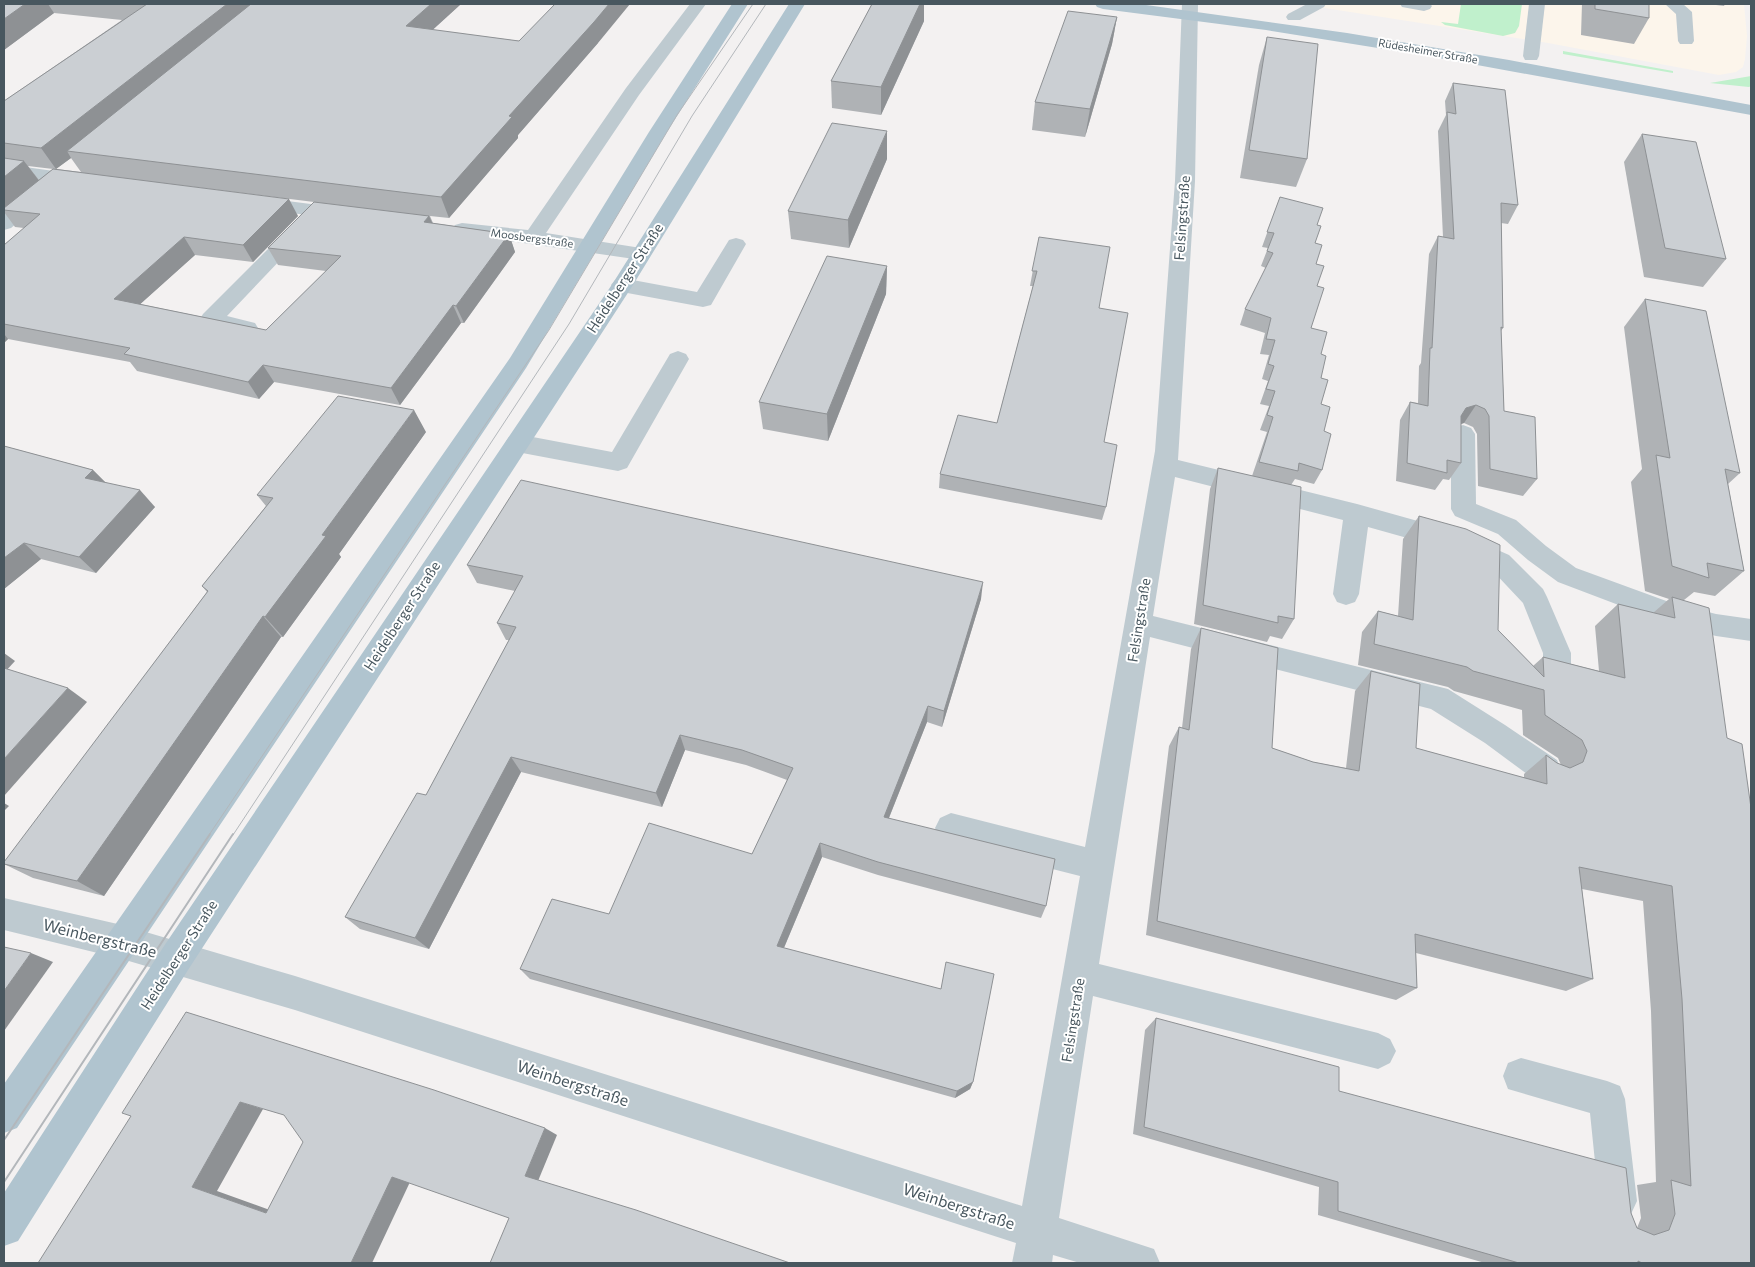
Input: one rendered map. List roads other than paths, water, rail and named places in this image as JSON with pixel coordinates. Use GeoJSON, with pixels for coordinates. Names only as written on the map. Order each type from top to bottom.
{"type":"FeatureCollection","features":[{"type":"Feature","properties":{"kind":"main road"},"geometry":{"type":"LineString","coordinates":[[4,1115],[518,363],[602,248],[658,132],[740,4]]}},
{"type":"Feature","properties":{"kind":"main road","name":"Heidelberger Straße"},"geometry":{"type":"LineString","coordinates":[[4,1228],[176,958],[622,285],[797,4]]}},
{"type":"Feature","properties":{"kind":"main road","name":"Rüdesheimer Straße"},"geometry":{"type":"LineString","coordinates":[[1103,4],[1193,7],[1294,17],[1532,56],[1751,97]]}},
{"type":"Feature","properties":{"kind":"main road","name":"Rüdesheimer Straße"},"geometry":{"type":"LineString","coordinates":[[1193,7],[1751,110]]}},
{"type":"Feature","properties":{"kind":"street"},"geometry":{"type":"LineString","coordinates":[[533,237],[632,92],[698,4]]}},
{"type":"Feature","properties":{"kind":"street"},"geometry":{"type":"LineString","coordinates":[[1294,17],[1318,4]]}},
{"type":"Feature","properties":{"kind":"street"},"geometry":{"type":"LineString","coordinates":[[1408,4],[1424,6]]}},
{"type":"Feature","properties":{"kind":"street"},"geometry":{"type":"LineString","coordinates":[[1532,56],[1537,4]]}},
{"type":"Feature","properties":{"kind":"street"},"geometry":{"type":"LineString","coordinates":[[1674,4],[1684,12],[1686,41]]}},
{"type":"Feature","properties":{"kind":"street","name":"Felsingstraße"},"geometry":{"type":"LineString","coordinates":[[1035,1247],[1164,465],[1185,181],[1193,7]]}},
{"type":"Feature","properties":{"kind":"street"},"geometry":{"type":"LineString","coordinates":[[4,224],[76,166]]}},
{"type":"Feature","properties":{"kind":"street"},"geometry":{"type":"LineString","coordinates":[[4,170],[100,183]]}},
{"type":"Feature","properties":{"kind":"street"},"geometry":{"type":"LineString","coordinates":[[238,201],[363,217]]}},
{"type":"Feature","properties":{"kind":"street"},"geometry":{"type":"LineString","coordinates":[[266,332],[211,319],[317,211]]}},
{"type":"Feature","properties":{"kind":"street","name":"Moosbergstraße"},"geometry":{"type":"LineString","coordinates":[[439,226],[533,237],[641,254]]}},
{"type":"Feature","properties":{"kind":"street"},"geometry":{"type":"LineString","coordinates":[[622,285],[703,300],[736,244]]}},
{"type":"Feature","properties":{"kind":"street"},"geometry":{"type":"LineString","coordinates":[[517,443],[618,462],[678,359]]}},
{"type":"Feature","properties":{"kind":"street"},"geometry":{"type":"LineString","coordinates":[[1464,434],[1464,509],[1508,527],[1537,553],[1567,574],[1666,612],[1716,625],[1751,630]]}},
{"type":"Feature","properties":{"kind":"street"},"geometry":{"type":"LineString","coordinates":[[1164,465],[1357,514],[1457,542],[1500,562],[1534,597],[1557,653],[1557,671]]}},
{"type":"Feature","properties":{"kind":"street"},"geometry":{"type":"LineString","coordinates":[[1346,594],[1357,514]]}},
{"type":"Feature","properties":{"kind":"street"},"geometry":{"type":"LineString","coordinates":[[1138,623],[1438,698],[1495,734],[1546,770]]}},
{"type":"Feature","properties":{"kind":"street"},"geometry":{"type":"LineString","coordinates":[[951,828],[1098,866]]}},
{"type":"Feature","properties":{"kind":"street","name":"Weinbergstraße"},"geometry":{"type":"LineString","coordinates":[[4,914],[122,942],[295,994],[1035,1247],[1140,1263]]}},
{"type":"Feature","properties":{"kind":"street"},"geometry":{"type":"LineString","coordinates":[[1080,976],[1378,1051]]}},
{"type":"Feature","properties":{"kind":"street"},"geometry":{"type":"LineString","coordinates":[[1521,1076],[1607,1099],[1620,1217]]}},
{"type":"Feature","properties":{"kind":"tram line"},"geometry":{"type":"LineString","coordinates":[[209,835],[549,330],[677,115],[753,4]]}},
{"type":"Feature","properties":{"kind":"tram line"},"geometry":{"type":"LineString","coordinates":[[233,835],[569,324],[692,116],[766,4]]}},
{"type":"Feature","properties":{"kind":"tram line"},"geometry":{"type":"LineString","coordinates":[[4,1140],[210,834]]}},
{"type":"Feature","properties":{"kind":"tram line"},"geometry":{"type":"LineString","coordinates":[[4,1182],[233,834]]}}]}
